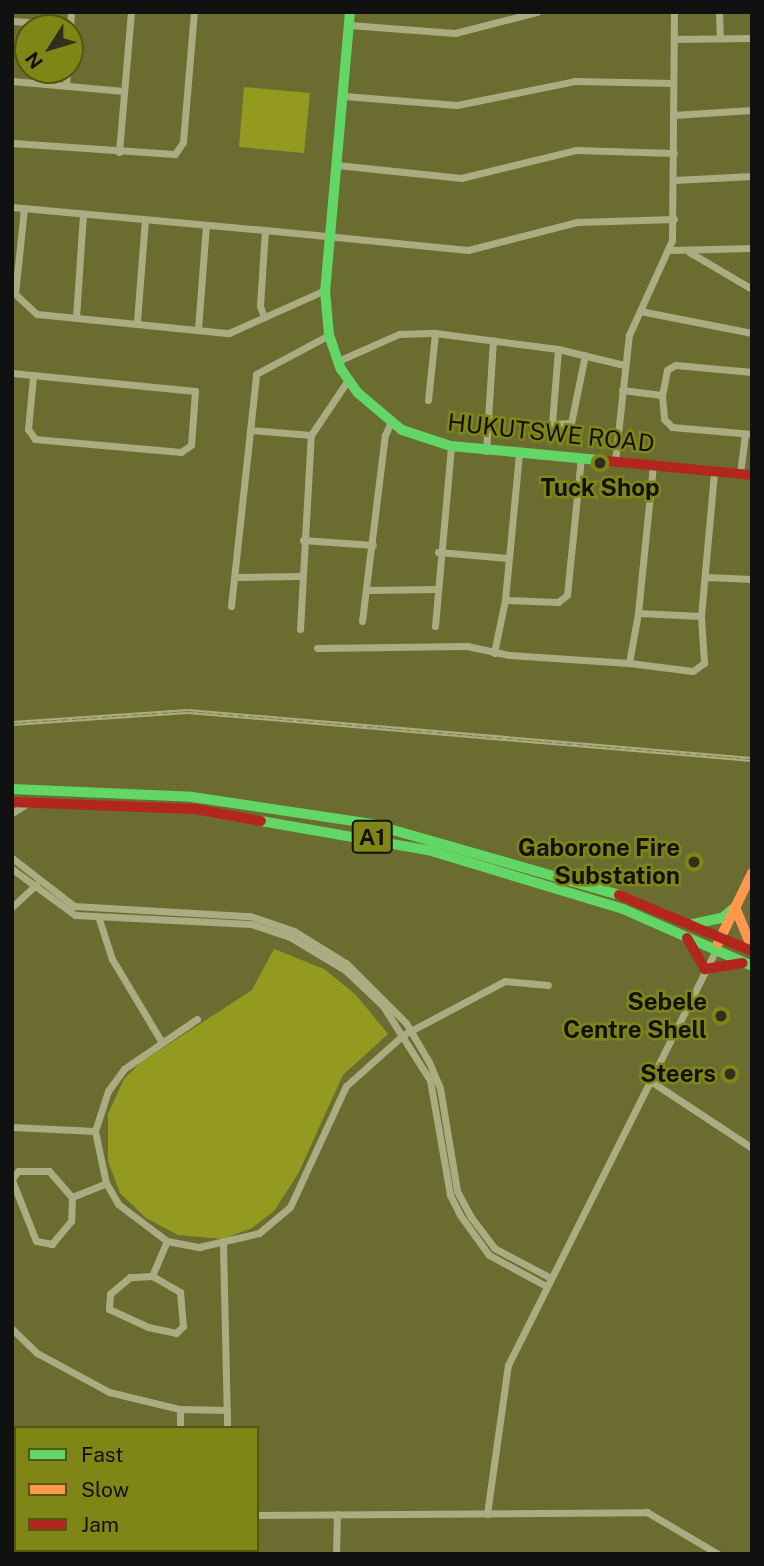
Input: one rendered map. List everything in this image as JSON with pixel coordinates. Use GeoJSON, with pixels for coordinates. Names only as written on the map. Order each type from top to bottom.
{"type":"FeatureCollection","features":[{"type":"Feature","properties":{"kind":"main road","name":"HUKUTSWE ROAD"},"geometry":{"type":"LineString","coordinates":[[350,12],[325,290],[329,335],[348,380],[391,422],[416,438],[451,446],[519,454],[746,474]]}},
{"type":"Feature","properties":{"kind":"main road","name":"A1"},"geometry":{"type":"LineString","coordinates":[[12,789],[244,802],[372,824],[512,859],[693,924],[752,949]]}},
{"type":"Feature","properties":{"kind":"main road","name":"A1"},"geometry":{"type":"LineString","coordinates":[[12,802],[195,809],[364,835],[495,868],[679,931],[749,964]]}},
{"type":"Feature","properties":{"kind":"main road"},"geometry":{"type":"LineString","coordinates":[[716,948],[752,873]]}},
{"type":"Feature","properties":{"kind":"main road"},"geometry":{"type":"LineString","coordinates":[[693,924],[722,918],[735,907]]}},
{"type":"Feature","properties":{"kind":"main road"},"geometry":{"type":"LineString","coordinates":[[735,907],[752,949]]}},
{"type":"Feature","properties":{"kind":"main road"},"geometry":{"type":"LineString","coordinates":[[679,931],[700,953],[705,969],[749,964]]}},
{"type":"Feature","properties":{"kind":"street"},"geometry":{"type":"LineString","coordinates":[[119,152],[131,12]]}},
{"type":"Feature","properties":{"kind":"street"},"geometry":{"type":"LineString","coordinates":[[12,143],[169,156],[179,151],[194,12]]}},
{"type":"Feature","properties":{"kind":"street"},"geometry":{"type":"LineString","coordinates":[[349,25],[455,33],[537,12]]}},
{"type":"Feature","properties":{"kind":"street"},"geometry":{"type":"LineString","coordinates":[[615,461],[624,365],[640,311],[671,250],[674,219],[674,12]]}},
{"type":"Feature","properties":{"kind":"street"},"geometry":{"type":"LineString","coordinates":[[719,12],[720,38]]}},
{"type":"Feature","properties":{"kind":"street"},"geometry":{"type":"LineString","coordinates":[[674,39],[752,38]]}},
{"type":"Feature","properties":{"kind":"street"},"geometry":{"type":"LineString","coordinates":[[344,96],[457,105],[575,80],[673,83]]}},
{"type":"Feature","properties":{"kind":"street"},"geometry":{"type":"LineString","coordinates":[[12,81],[124,91]]}},
{"type":"Feature","properties":{"kind":"street"},"geometry":{"type":"LineString","coordinates":[[673,115],[752,110]]}},
{"type":"Feature","properties":{"kind":"street"},"geometry":{"type":"LineString","coordinates":[[337,165],[461,178],[576,150],[674,153]]}},
{"type":"Feature","properties":{"kind":"street"},"geometry":{"type":"LineString","coordinates":[[674,180],[752,176]]}},
{"type":"Feature","properties":{"kind":"street"},"geometry":{"type":"LineString","coordinates":[[12,207],[468,250],[577,222],[674,219]]}},
{"type":"Feature","properties":{"kind":"street"},"geometry":{"type":"LineString","coordinates":[[24,208],[14,293],[37,314],[137,321],[229,333],[325,290]]}},
{"type":"Feature","properties":{"kind":"street"},"geometry":{"type":"LineString","coordinates":[[75,317],[83,215]]}},
{"type":"Feature","properties":{"kind":"street"},"geometry":{"type":"LineString","coordinates":[[137,321],[145,220]]}},
{"type":"Feature","properties":{"kind":"street"},"geometry":{"type":"LineString","coordinates":[[198,329],[206,226]]}},
{"type":"Feature","properties":{"kind":"street"},"geometry":{"type":"LineString","coordinates":[[264,317],[260,306],[265,230]]}},
{"type":"Feature","properties":{"kind":"street"},"geometry":{"type":"LineString","coordinates":[[671,250],[752,248]]}},
{"type":"Feature","properties":{"kind":"street"},"geometry":{"type":"LineString","coordinates":[[689,251],[752,289]]}},
{"type":"Feature","properties":{"kind":"street"},"geometry":{"type":"LineString","coordinates":[[640,311],[752,333]]}},
{"type":"Feature","properties":{"kind":"street"},"geometry":{"type":"LineString","coordinates":[[338,361],[399,334],[435,333],[558,349],[624,365]]}},
{"type":"Feature","properties":{"kind":"street"},"geometry":{"type":"LineString","coordinates":[[428,400],[435,333]]}},
{"type":"Feature","properties":{"kind":"street"},"geometry":{"type":"LineString","coordinates":[[231,606],[250,430],[260,370],[329,335]]}},
{"type":"Feature","properties":{"kind":"street"},"geometry":{"type":"LineString","coordinates":[[486,450],[493,340]]}},
{"type":"Feature","properties":{"kind":"street"},"geometry":{"type":"LineString","coordinates":[[558,349],[552,425],[571,424],[585,355]]}},
{"type":"Feature","properties":{"kind":"street"},"geometry":{"type":"LineString","coordinates":[[746,474],[748,434],[672,426],[664,419],[662,395],[667,370],[676,365],[752,372]]}},
{"type":"Feature","properties":{"kind":"street"},"geometry":{"type":"LineString","coordinates":[[12,373],[195,390],[191,445],[181,452],[36,439],[28,429],[33,377]]}},
{"type":"Feature","properties":{"kind":"street"},"geometry":{"type":"LineString","coordinates":[[300,629],[311,435],[348,380]]}},
{"type":"Feature","properties":{"kind":"street"},"geometry":{"type":"LineString","coordinates":[[622,390],[662,395]]}},
{"type":"Feature","properties":{"kind":"street"},"geometry":{"type":"LineString","coordinates":[[362,621],[369,590],[385,435],[391,422]]}},
{"type":"Feature","properties":{"kind":"street"},"geometry":{"type":"LineString","coordinates":[[250,430],[311,435]]}},
{"type":"Feature","properties":{"kind":"street"},"geometry":{"type":"LineString","coordinates":[[435,626],[438,552],[451,446]]}},
{"type":"Feature","properties":{"kind":"street"},"geometry":{"type":"LineString","coordinates":[[494,653],[505,600],[519,454]]}},
{"type":"Feature","properties":{"kind":"street"},"geometry":{"type":"LineString","coordinates":[[505,600],[558,602],[567,595],[581,458]]}},
{"type":"Feature","properties":{"kind":"street"},"geometry":{"type":"LineString","coordinates":[[629,663],[638,613],[653,465]]}},
{"type":"Feature","properties":{"kind":"street"},"geometry":{"type":"LineString","coordinates":[[317,648],[467,646],[494,653],[698,670],[704,659],[701,616],[714,471]]}},
{"type":"Feature","properties":{"kind":"street"},"geometry":{"type":"LineString","coordinates":[[303,540],[373,545]]}},
{"type":"Feature","properties":{"kind":"street"},"geometry":{"type":"LineString","coordinates":[[438,552],[508,558]]}},
{"type":"Feature","properties":{"kind":"street"},"geometry":{"type":"LineString","coordinates":[[235,577],[301,576]]}},
{"type":"Feature","properties":{"kind":"street"},"geometry":{"type":"LineString","coordinates":[[706,577],[752,579]]}},
{"type":"Feature","properties":{"kind":"street"},"geometry":{"type":"LineString","coordinates":[[369,590],[435,589]]}},
{"type":"Feature","properties":{"kind":"street"},"geometry":{"type":"LineString","coordinates":[[638,613],[701,616]]}},
{"type":"Feature","properties":{"kind":"street"},"geometry":{"type":"LineString","coordinates":[[12,813],[32,802]]}},
{"type":"Feature","properties":{"kind":"street"},"geometry":{"type":"LineString","coordinates":[[12,858],[36,885],[68,912],[98,916],[226,920],[275,930],[345,970],[378,999],[403,1035],[433,1089],[454,1205],[489,1255],[551,1278]]}},
{"type":"Feature","properties":{"kind":"street"},"geometry":{"type":"LineString","coordinates":[[12,869],[74,906],[234,914],[280,924],[360,973],[411,1031],[440,1088],[460,1198],[494,1248],[546,1286]]}},
{"type":"Feature","properties":{"kind":"street"},"geometry":{"type":"LineString","coordinates":[[12,908],[36,885]]}},
{"type":"Feature","properties":{"kind":"street"},"geometry":{"type":"LineString","coordinates":[[98,916],[112,959],[161,1041]]}},
{"type":"Feature","properties":{"kind":"street"},"geometry":{"type":"LineString","coordinates":[[487,1514],[503,1380],[546,1286],[716,948]]}},
{"type":"Feature","properties":{"kind":"street"},"geometry":{"type":"LineString","coordinates":[[197,1019],[161,1041],[116,1079],[95,1131],[106,1183],[135,1221],[167,1241],[223,1245],[259,1233],[290,1207],[346,1086],[403,1035],[505,981],[548,985]]}},
{"type":"Feature","properties":{"kind":"street"},"geometry":{"type":"LineString","coordinates":[[649,1080],[752,1148]]}},
{"type":"Feature","properties":{"kind":"street"},"geometry":{"type":"LineString","coordinates":[[12,1127],[95,1131]]}},
{"type":"Feature","properties":{"kind":"street"},"geometry":{"type":"LineString","coordinates":[[18,1171],[49,1171],[72,1198],[70,1223],[44,1246],[24,1217],[12,1179],[18,1171]]}},
{"type":"Feature","properties":{"kind":"street"},"geometry":{"type":"LineString","coordinates":[[72,1198],[106,1183]]}},
{"type":"Feature","properties":{"kind":"street"},"geometry":{"type":"LineString","coordinates":[[152,1276],[167,1241]]}},
{"type":"Feature","properties":{"kind":"street"},"geometry":{"type":"LineString","coordinates":[[223,1245],[228,1426]]}},
{"type":"Feature","properties":{"kind":"street"},"geometry":{"type":"LineString","coordinates":[[529,1272],[560,1260]]}},
{"type":"Feature","properties":{"kind":"street"},"geometry":{"type":"LineString","coordinates":[[529,1272],[540,1300]]}},
{"type":"Feature","properties":{"kind":"street"},"geometry":{"type":"LineString","coordinates":[[152,1276],[180,1292],[183,1326],[176,1333],[148,1328],[108,1309],[110,1294],[130,1277],[152,1276]]}},
{"type":"Feature","properties":{"kind":"street"},"geometry":{"type":"LineString","coordinates":[[12,1329],[82,1381],[180,1409],[227,1409]]}},
{"type":"Feature","properties":{"kind":"street"},"geometry":{"type":"LineString","coordinates":[[180,1409],[180,1426]]}},
{"type":"Feature","properties":{"kind":"street"},"geometry":{"type":"LineString","coordinates":[[259,1515],[647,1513],[718,1554]]}},
{"type":"Feature","properties":{"kind":"street"},"geometry":{"type":"LineString","coordinates":[[336,1554],[337,1514]]}},
{"type":"Feature","properties":{"kind":"shaded area"},"geometry":{"type":"Polygon","coordinates":[[[244,87],[310,93],[304,153],[239,147],[244,87]]]}},
{"type":"Feature","properties":{"kind":"shaded area"},"geometry":{"type":"Polygon","coordinates":[[[274,949],[324,969],[356,995],[388,1034],[343,1075],[298,1174],[274,1211],[252,1228],[223,1239],[178,1235],[146,1218],[120,1193],[108,1161],[108,1114],[124,1079],[140,1063],[252,990],[274,949]]]}},
{"type":"Feature","properties":{"kind":"railway"},"geometry":{"type":"LineString","coordinates":[[12,723],[188,711],[752,759]]}},
{"type":"Feature","properties":{"kind":"traffic: fast"},"geometry":{"type":"LineString","coordinates":[[350,12],[325,290],[329,335],[341,369],[358,393],[402,430],[451,446],[598,460]]}},
{"type":"Feature","properties":{"kind":"traffic: fast"},"geometry":{"type":"LineString","coordinates":[[12,789],[192,797],[372,824],[619,895]]}},
{"type":"Feature","properties":{"kind":"traffic: fast"},"geometry":{"type":"LineString","coordinates":[[261,821],[428,850],[623,909],[752,966]]}},
{"type":"Feature","properties":{"kind":"traffic: fast"},"geometry":{"type":"LineString","coordinates":[[693,924],[722,918],[735,907]]}},
{"type":"Feature","properties":{"kind":"traffic: slow"},"geometry":{"type":"LineString","coordinates":[[718,943],[752,873]]}},
{"type":"Feature","properties":{"kind":"traffic: slow"},"geometry":{"type":"LineString","coordinates":[[735,907],[752,948]]}},
{"type":"Feature","properties":{"kind":"traffic: jam"},"geometry":{"type":"LineString","coordinates":[[598,460],[752,475]]}},
{"type":"Feature","properties":{"kind":"traffic: jam"},"geometry":{"type":"LineString","coordinates":[[12,802],[195,809],[261,821]]}},
{"type":"Feature","properties":{"kind":"traffic: jam"},"geometry":{"type":"LineString","coordinates":[[619,895],[752,951]]}},
{"type":"Feature","properties":{"kind":"traffic: jam"},"geometry":{"type":"LineString","coordinates":[[687,938],[705,969],[743,963]]}},
{"type":"Feature","properties":{"kind":"place","name":"Tuck Shop"},"geometry":{"type":"Point","coordinates":[600,463]}},
{"type":"Feature","properties":{"kind":"place","name":"Gaborone Fire Substation"},"geometry":{"type":"Point","coordinates":[694,862]}},
{"type":"Feature","properties":{"kind":"place","name":"Sebele Centre Shell"},"geometry":{"type":"Point","coordinates":[721,1016]}},
{"type":"Feature","properties":{"kind":"place","name":"Steers"},"geometry":{"type":"Point","coordinates":[730,1074]}}]}
